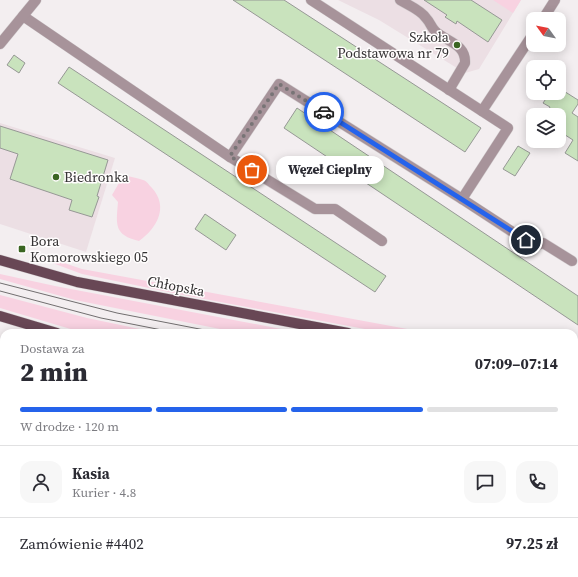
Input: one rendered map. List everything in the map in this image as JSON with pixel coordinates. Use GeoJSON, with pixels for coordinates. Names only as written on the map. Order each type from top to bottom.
{"type":"FeatureCollection","features":[{"type":"Feature","properties":{"kind":"main road","name":"Chłopska"},"geometry":{"type":"LineString","coordinates":[[0,260],[77,282],[327,329]]}},
{"type":"Feature","properties":{"kind":"main road"},"geometry":{"type":"LineString","coordinates":[[0,316],[44,329]]}},
{"type":"Feature","properties":{"kind":"street"},"geometry":{"type":"LineString","coordinates":[[0,44],[36,0]]}},
{"type":"Feature","properties":{"kind":"street"},"geometry":{"type":"LineString","coordinates":[[311,0],[508,128],[462,199]]}},
{"type":"Feature","properties":{"kind":"street"},"geometry":{"type":"LineString","coordinates":[[400,0],[426,17],[435,31],[463,51],[465,63],[449,90]]}},
{"type":"Feature","properties":{"kind":"street"},"geometry":{"type":"LineString","coordinates":[[548,12],[556,0]]}},
{"type":"Feature","properties":{"kind":"street"},"geometry":{"type":"LineString","coordinates":[[23,16],[230,156],[315,209],[335,209],[382,241]]}},
{"type":"Feature","properties":{"kind":"street"},"geometry":{"type":"LineString","coordinates":[[482,111],[526,45]]}},
{"type":"Feature","properties":{"kind":"street"},"geometry":{"type":"LineString","coordinates":[[230,156],[279,84],[534,246],[543,242],[572,261]]}},
{"type":"Feature","properties":{"kind":"shaded area","name":"Szkoła Podstawowa nr 79"},"geometry":{"type":"Polygon","coordinates":[[[338,0],[521,0],[479,69],[465,73],[379,20],[338,0]]]}},
{"type":"Feature","properties":{"kind":"shaded area"},"geometry":{"type":"Polygon","coordinates":[[[493,0],[521,0],[513,13],[493,0]]]}},
{"type":"Feature","properties":{"kind":"shaded area"},"geometry":{"type":"Polygon","coordinates":[[[0,123],[115,158],[86,252],[0,224],[0,123]]]}},
{"type":"Feature","properties":{"kind":"shaded area"},"geometry":{"type":"Polygon","coordinates":[[[127,176],[146,181],[157,195],[160,202],[159,217],[156,224],[139,241],[125,236],[118,228],[117,223],[118,202],[112,195],[119,183],[127,176]]]}},
{"type":"Feature","properties":{"kind":"shaded area"},"geometry":{"type":"Polygon","coordinates":[[[40,255],[82,269],[407,329],[365,329],[178,294],[82,274],[39,258],[40,255]]]}},
{"type":"Feature","properties":{"kind":"shaded area"},"geometry":{"type":"Polygon","coordinates":[[[0,274],[55,286],[281,329],[220,329],[75,300],[0,279],[0,274]]]}},
{"type":"Feature","properties":{"kind":"shaded area"},"geometry":{"type":"Polygon","coordinates":[[[0,295],[87,318],[140,329],[71,329],[0,308],[0,295]]]}},
{"type":"Feature","properties":{"kind":"building"},"geometry":{"type":"Polygon","coordinates":[[[233,0],[284,0],[481,128],[465,152],[233,0]]]}},
{"type":"Feature","properties":{"kind":"building"},"geometry":{"type":"Polygon","coordinates":[[[424,0],[471,0],[502,20],[488,42],[457,21],[456,24],[445,17],[447,15],[424,0]]]}},
{"type":"Feature","properties":{"kind":"building"},"geometry":{"type":"Polygon","coordinates":[[[14,55],[25,63],[19,73],[7,65],[14,55]]]}},
{"type":"Feature","properties":{"kind":"building"},"geometry":{"type":"Polygon","coordinates":[[[69,67],[386,276],[375,292],[58,83],[69,67]]]}},
{"type":"Feature","properties":{"kind":"building"},"geometry":{"type":"Polygon","coordinates":[[[566,92],[578,100],[578,104],[572,113],[578,117],[578,161],[565,153],[573,140],[566,136],[566,108],[550,108],[543,103],[545,100],[566,100],[566,92]]]}},
{"type":"Feature","properties":{"kind":"building"},"geometry":{"type":"Polygon","coordinates":[[[297,108],[578,296],[578,325],[284,128],[297,108]]]}},
{"type":"Feature","properties":{"kind":"building","name":"Biedronka"},"geometry":{"type":"Polygon","coordinates":[[[0,126],[108,160],[97,196],[99,197],[92,217],[69,210],[72,200],[10,179],[18,154],[0,148],[0,126]]]}},
{"type":"Feature","properties":{"kind":"building"},"geometry":{"type":"Polygon","coordinates":[[[518,146],[530,153],[515,176],[503,169],[518,146]]]}},
{"type":"Feature","properties":{"kind":"building"},"geometry":{"type":"Polygon","coordinates":[[[205,214],[236,235],[226,250],[195,229],[205,214]]]}},
{"type":"Feature","properties":{"kind":"tram line"},"geometry":{"type":"LineString","coordinates":[[0,283],[117,313],[199,329]]}},
{"type":"Feature","properties":{"kind":"tram line"},"geometry":{"type":"LineString","coordinates":[[0,291],[101,318],[157,329]]}},
{"type":"Feature","properties":{"kind":"way so far"},"geometry":{"type":"LineString","coordinates":[[252,170],[230,156],[279,84],[324,112]]}},
{"type":"Feature","properties":{"kind":"place","name":"Szkoła Podstawowa nr 79"},"geometry":{"type":"Point","coordinates":[457,45]}},
{"type":"Feature","properties":{"kind":"place","name":"Węzeł Cieplny"},"geometry":{"type":"Point","coordinates":[252,170]}},
{"type":"Feature","properties":{"kind":"place","name":"Biedronka"},"geometry":{"type":"Point","coordinates":[56,177]}},
{"type":"Feature","properties":{"kind":"place","name":"Bora Komorowskiego 05"},"geometry":{"type":"Point","coordinates":[22,249]}},
{"type":"Feature","properties":{"kind":"route"},"geometry":{"type":"LineString","coordinates":[[324,112],[526,240]]}}]}
